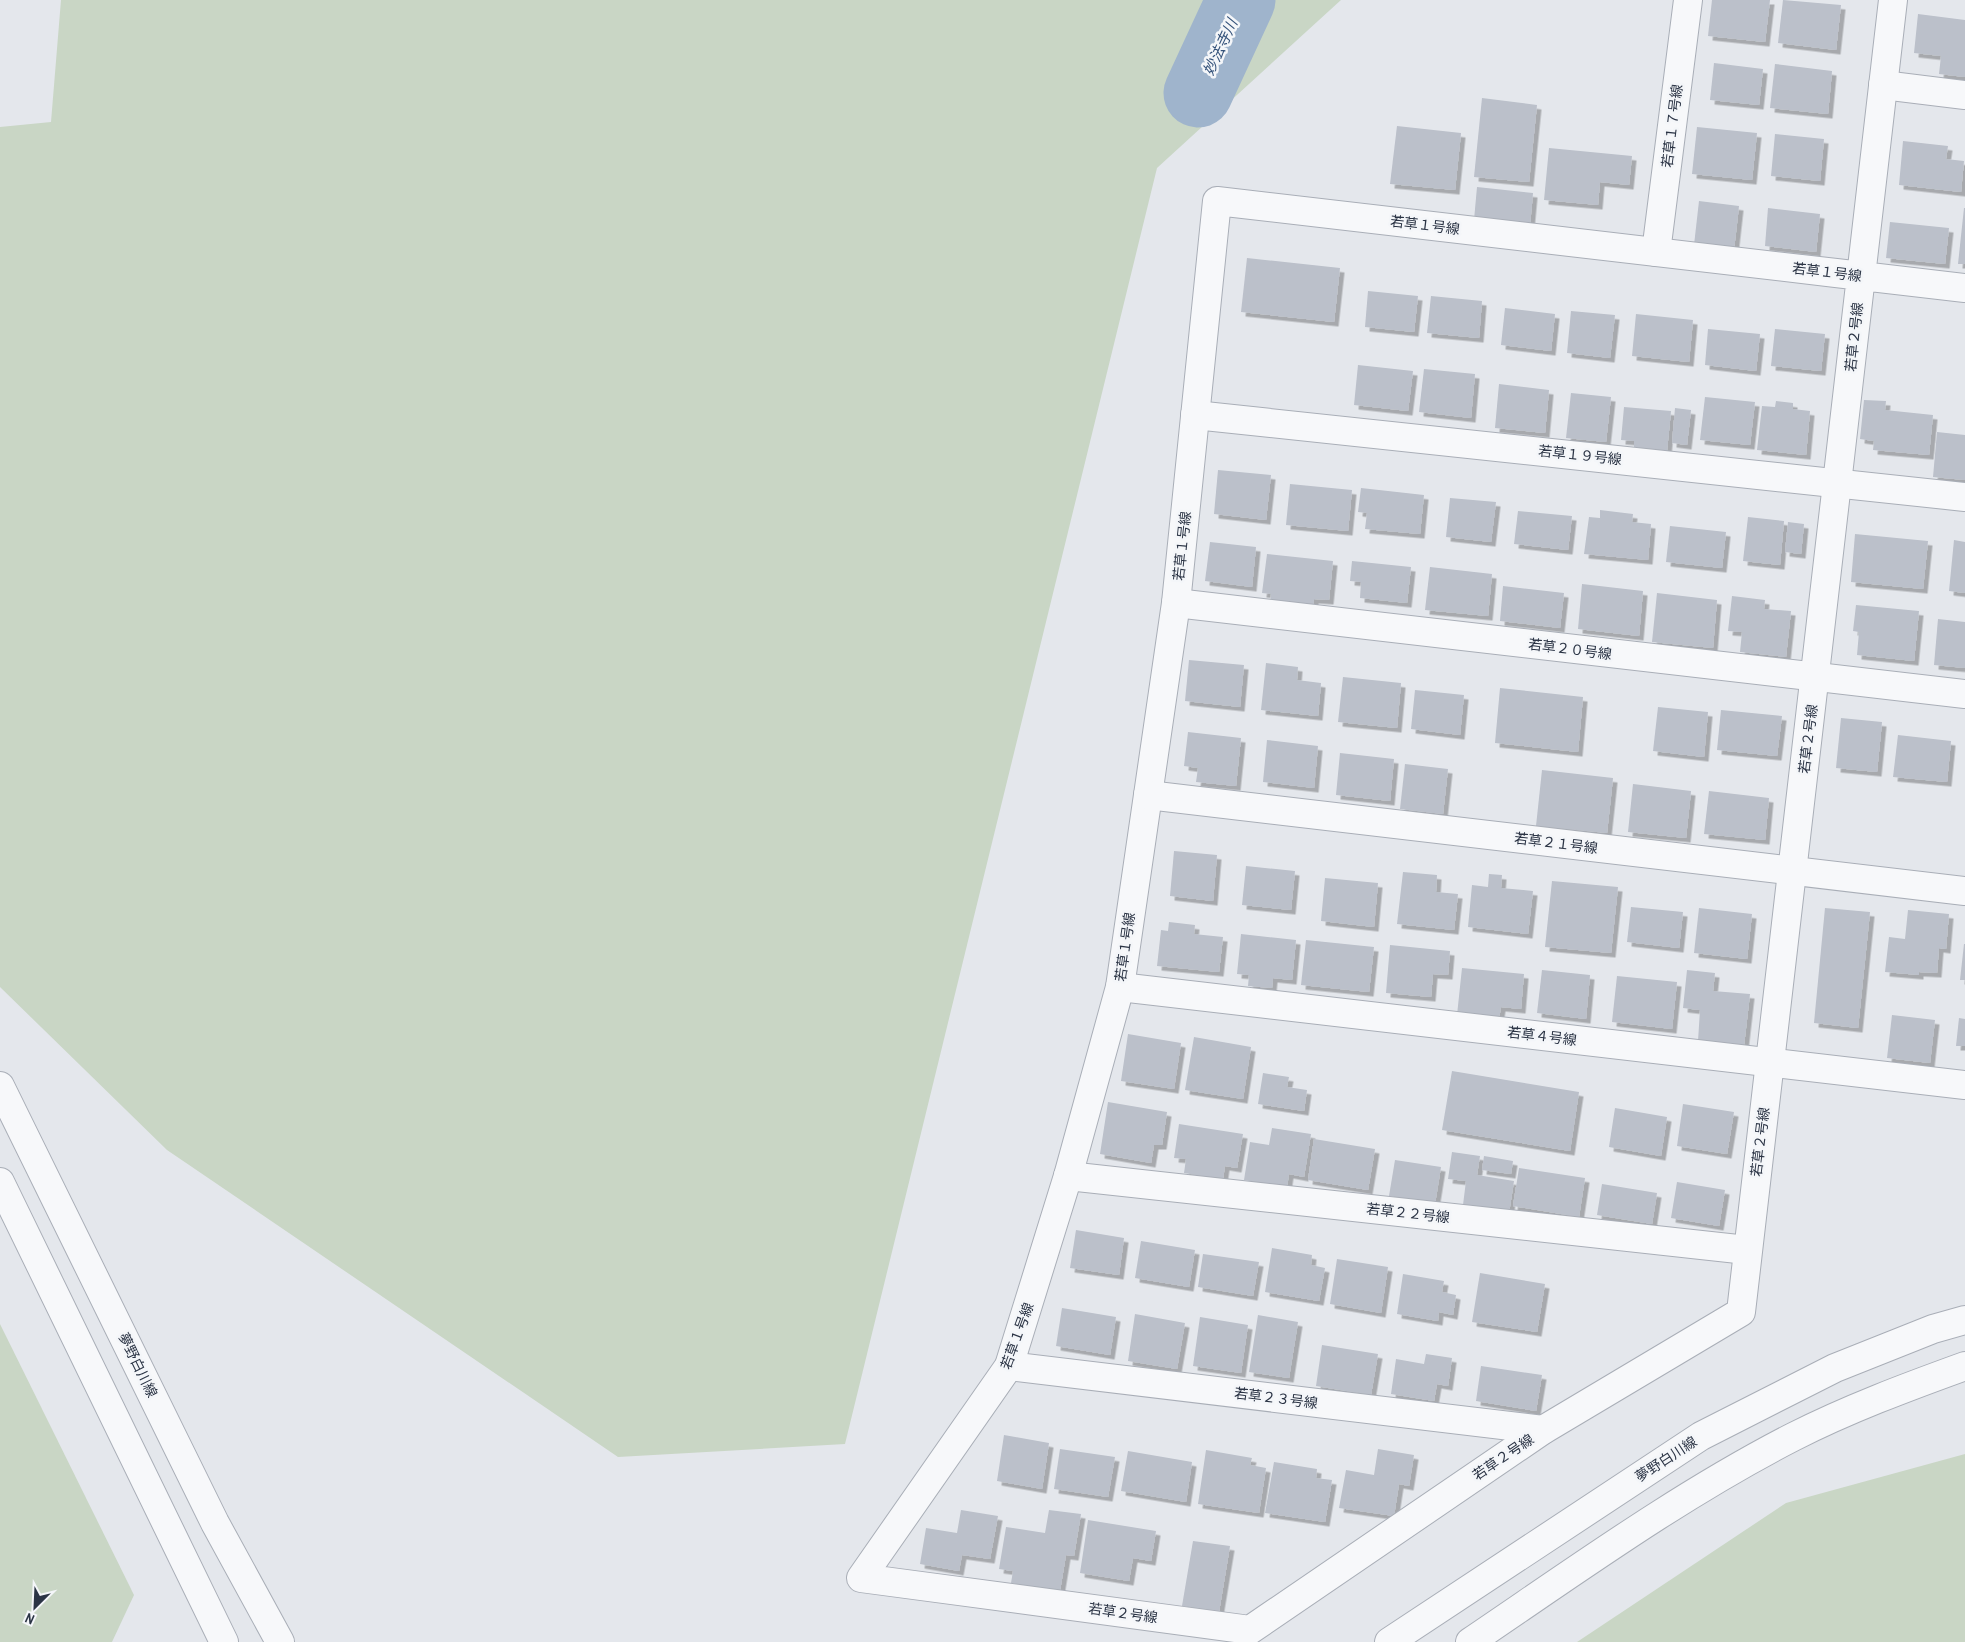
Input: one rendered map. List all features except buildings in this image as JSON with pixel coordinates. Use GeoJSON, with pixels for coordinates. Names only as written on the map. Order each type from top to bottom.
{"type":"FeatureCollection","features":[{"type":"Feature","properties":{"kind":"street","name":"若草１７号線"},"geometry":{"type":"LineString","coordinates":[[1656,252],[1688,0]]}},
{"type":"Feature","properties":{"kind":"street","name":"若草２号線"},"geometry":{"type":"LineString","coordinates":[[861,1578],[1250,1630],[1543,1430],[1740,1312],[1816,678],[1860,276],[1893,0]]}},
{"type":"Feature","properties":{"kind":"street"},"geometry":{"type":"LineString","coordinates":[[1883,85],[1965,95]]}},
{"type":"Feature","properties":{"kind":"street","name":"若草１号線"},"geometry":{"type":"LineString","coordinates":[[861,1578],[1010,1366],[1068,1176],[1120,987],[1176,603],[1217,201],[1965,288]]}},
{"type":"Feature","properties":{"kind":"street","name":"若草１９号線"},"geometry":{"type":"LineString","coordinates":[[1195,415],[1965,497]]}},
{"type":"Feature","properties":{"kind":"street","name":"若草２０号線"},"geometry":{"type":"LineString","coordinates":[[1176,603],[1965,694]]}},
{"type":"Feature","properties":{"kind":"street","name":"若草２１号線"},"geometry":{"type":"LineString","coordinates":[[1148,795],[1965,891]]}},
{"type":"Feature","properties":{"kind":"street","name":"若草４号線"},"geometry":{"type":"LineString","coordinates":[[1120,987],[1965,1085]]}},
{"type":"Feature","properties":{"kind":"street","name":"夢野白川線"},"geometry":{"type":"LineString","coordinates":[[0,1086],[215,1523],[280,1642]]}},
{"type":"Feature","properties":{"kind":"street","name":"若草２２号線"},"geometry":{"type":"LineString","coordinates":[[1068,1176],[1747,1250]]}},
{"type":"Feature","properties":{"kind":"street"},"geometry":{"type":"LineString","coordinates":[[0,1182],[224,1642]]}},
{"type":"Feature","properties":{"kind":"street","name":"夢野白川線"},"geometry":{"type":"LineString","coordinates":[[1389,1642],[1701,1436],[1834,1368],[1933,1329],[1965,1320]]}},
{"type":"Feature","properties":{"kind":"street","name":"若草２３号線"},"geometry":{"type":"LineString","coordinates":[[1010,1366],[1543,1430]]}},
{"type":"Feature","properties":{"kind":"street"},"geometry":{"type":"LineString","coordinates":[[1470,1642],[1624,1538],[1720,1477],[1820,1425],[1897,1390],[1965,1366]]}},
{"type":"Feature","properties":{"kind":"green space"},"geometry":{"type":"Polygon","coordinates":[[[61,0],[1341,0],[1157,168],[845,1444],[618,1457],[167,1150],[0,987],[0,127],[51,122],[61,0]]]}},
{"type":"Feature","properties":{"kind":"green space"},"geometry":{"type":"Polygon","coordinates":[[[0,1324],[134,1595],[112,1642],[0,1642],[0,1324]]]}},
{"type":"Feature","properties":{"kind":"green space"},"geometry":{"type":"Polygon","coordinates":[[[1965,1454],[1965,1642],[1577,1642],[1786,1503],[1965,1454]]]}},
{"type":"Feature","properties":{"kind":"waterway","name":"妙法寺川"},"geometry":{"type":"LineString","coordinates":[[1198,93],[1241,0]]}}]}
